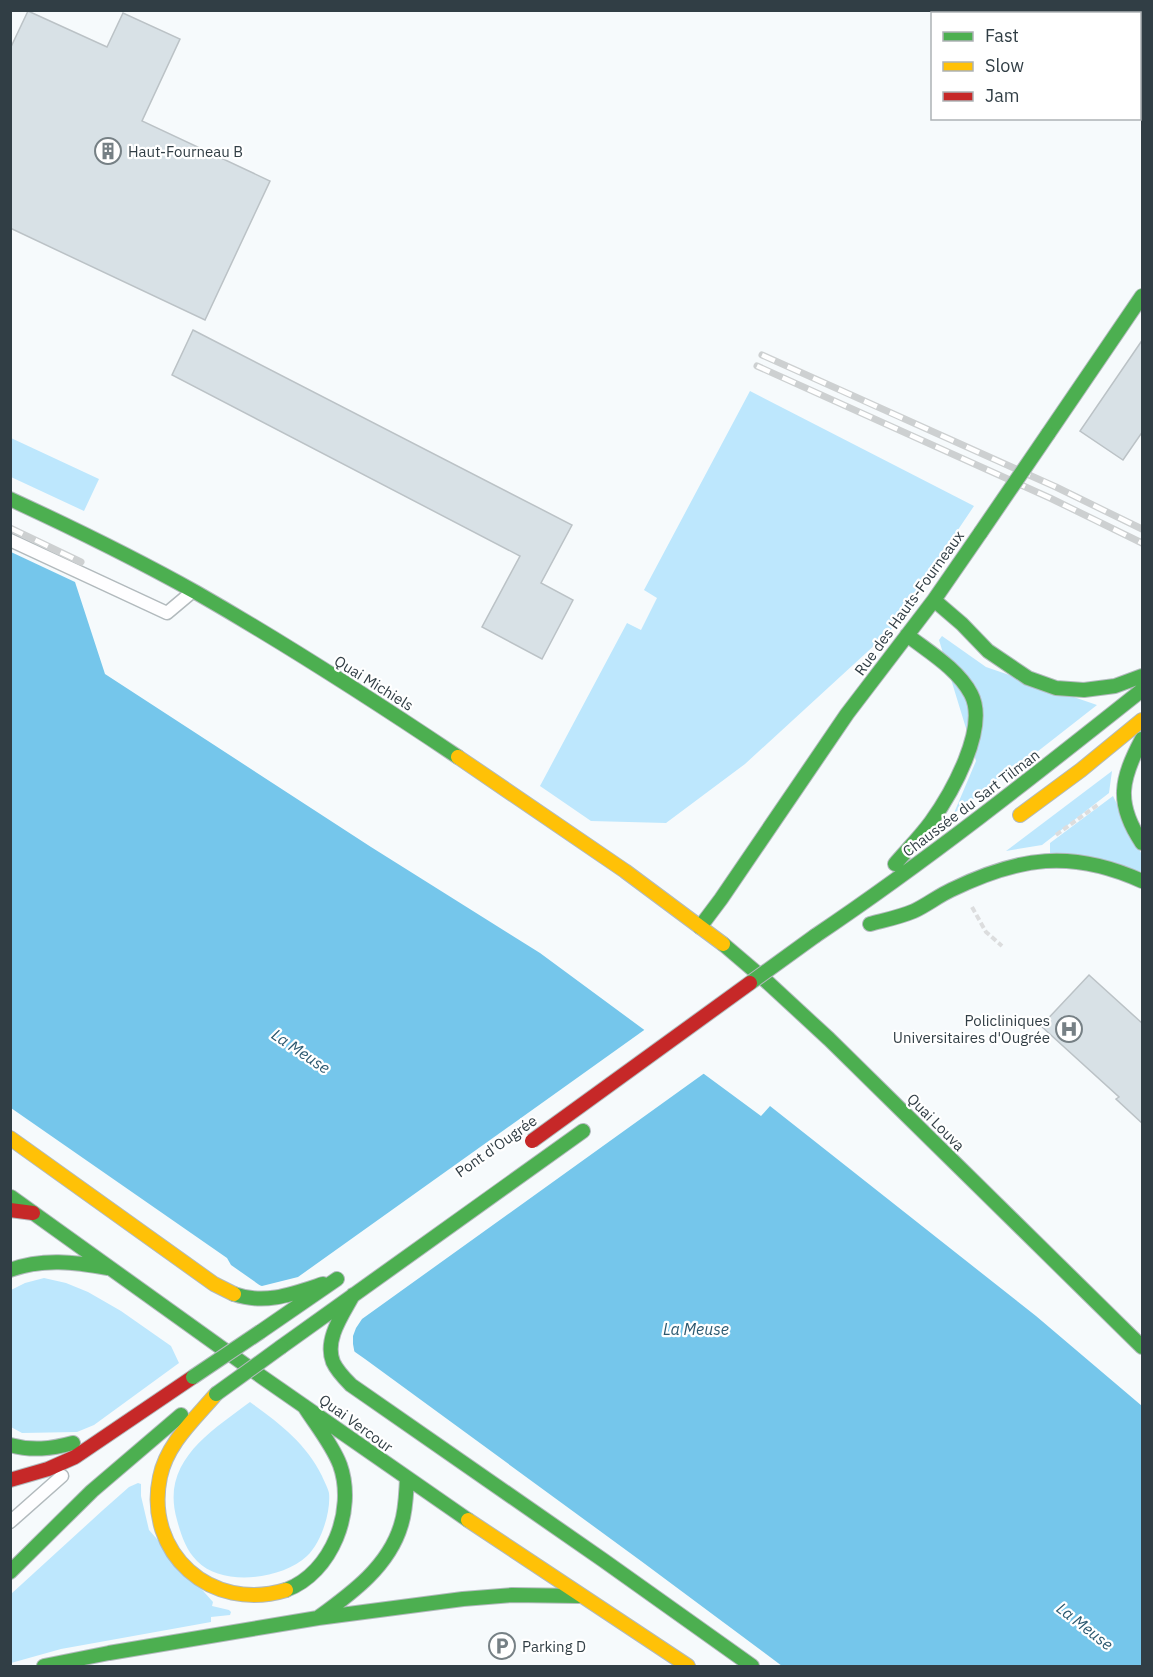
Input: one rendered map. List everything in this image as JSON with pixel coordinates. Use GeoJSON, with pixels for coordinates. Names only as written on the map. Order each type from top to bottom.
{"type":"FeatureCollection","features":[{"type":"Feature","properties":{"kind":"main road","name":"Rue des Hauts-Fourneaux"},"geometry":{"type":"LineString","coordinates":[[700,927],[847,714],[934,600],[1142,296]]}},
{"type":"Feature","properties":{"kind":"main road","name":"Quai Michiels"},"geometry":{"type":"LineString","coordinates":[[10,499],[105,544],[193,591],[301,656],[416,729],[562,828],[700,927]]}},
{"type":"Feature","properties":{"kind":"main road"},"geometry":{"type":"LineString","coordinates":[[934,600],[988,651],[1028,678],[1056,688],[1084,690],[1115,686],[1143,676]]}},
{"type":"Feature","properties":{"kind":"main road"},"geometry":{"type":"LineString","coordinates":[[854,910],[933,821],[966,759],[976,728],[975,702],[963,681],[908,635]]}},
{"type":"Feature","properties":{"kind":"main road","name":"Chaussée du Sart Tilman"},"geometry":{"type":"LineString","coordinates":[[814,936],[854,910],[1005,800],[1143,690]]}},
{"type":"Feature","properties":{"kind":"main road"},"geometry":{"type":"LineString","coordinates":[[1009,823],[1143,720]]}},
{"type":"Feature","properties":{"kind":"main road"},"geometry":{"type":"LineString","coordinates":[[1143,739],[1127,770],[1124,792],[1128,818],[1134,832],[1143,843]]}},
{"type":"Feature","properties":{"kind":"main road"},"geometry":{"type":"LineString","coordinates":[[898,904],[866,927],[907,914],[981,877],[1024,863],[1071,861],[1094,864],[1117,870],[1143,881]]}},
{"type":"Feature","properties":{"kind":"main road","name":"Quai Louva"},"geometry":{"type":"LineString","coordinates":[[700,927],[741,959],[808,1018],[1143,1347]]}},
{"type":"Feature","properties":{"kind":"main road","name":"Pont d'Ougrée"},"geometry":{"type":"LineString","coordinates":[[522,1147],[814,936]]}},
{"type":"Feature","properties":{"kind":"main road"},"geometry":{"type":"LineString","coordinates":[[763,999],[791,979]]}},
{"type":"Feature","properties":{"kind":"main road"},"geometry":{"type":"LineString","coordinates":[[10,1572],[92,1491],[184,1413],[216,1394],[592,1124]]}},
{"type":"Feature","properties":{"kind":"main road"},"geometry":{"type":"LineString","coordinates":[[10,1138],[229,1294],[247,1299],[270,1300],[299,1293],[339,1277],[101,1441],[61,1464],[10,1480]]}},
{"type":"Feature","properties":{"kind":"main road","name":"Quai Vercour"},"geometry":{"type":"LineString","coordinates":[[10,1197],[407,1479],[579,1596],[688,1666]]}},
{"type":"Feature","properties":{"kind":"main road"},"geometry":{"type":"LineString","coordinates":[[10,1210],[33,1213]]}},
{"type":"Feature","properties":{"kind":"main road"},"geometry":{"type":"LineString","coordinates":[[10,1270],[20,1266],[52,1261],[108,1268]]}},
{"type":"Feature","properties":{"kind":"main road"},"geometry":{"type":"LineString","coordinates":[[353,1294],[331,1340],[333,1365],[339,1375],[656,1596],[752,1666]]}},
{"type":"Feature","properties":{"kind":"main road"},"geometry":{"type":"LineString","coordinates":[[216,1394],[184,1431],[166,1459],[157,1492],[158,1508],[160,1526],[185,1567],[213,1588],[232,1593],[255,1595],[273,1593],[304,1581],[320,1565],[335,1541],[343,1513],[344,1480],[338,1460],[304,1406]]}},
{"type":"Feature","properties":{"kind":"main road"},"geometry":{"type":"LineString","coordinates":[[10,1445],[34,1450],[59,1448],[161,1399]]}},
{"type":"Feature","properties":{"kind":"main road"},"geometry":{"type":"LineString","coordinates":[[318,1618],[366,1581],[392,1545],[405,1509],[407,1479]]}},
{"type":"Feature","properties":{"kind":"main road"},"geometry":{"type":"LineString","coordinates":[[44,1666],[318,1618],[463,1599],[512,1595],[579,1596]]}},
{"type":"Feature","properties":{"kind":"lane"},"geometry":{"type":"LineString","coordinates":[[10,540],[167,613],[193,591]]}},
{"type":"Feature","properties":{"kind":"lane"},"geometry":{"type":"LineString","coordinates":[[10,1522],[101,1441]]}},
{"type":"Feature","properties":{"kind":"path"},"geometry":{"type":"LineString","coordinates":[[1049,840],[1103,801]]}},
{"type":"Feature","properties":{"kind":"path"},"geometry":{"type":"LineString","coordinates":[[967,897],[982,926],[991,938],[1002,946]]}},
{"type":"Feature","properties":{"kind":"shaded area"},"geometry":{"type":"Polygon","coordinates":[[[750,391],[974,506],[890,631],[745,764],[666,823],[591,821],[540,786],[627,623],[641,630],[657,598],[644,590],[750,391]]]}},
{"type":"Feature","properties":{"kind":"shaded area"},"geometry":{"type":"Polygon","coordinates":[[[11,438],[99,479],[84,511],[11,477],[11,438]]]}},
{"type":"Feature","properties":{"kind":"shaded area"},"geometry":{"type":"Polygon","coordinates":[[[942,636],[986,667],[1097,705],[954,813],[976,761],[939,640],[942,636]]]}},
{"type":"Feature","properties":{"kind":"shaded area"},"geometry":{"type":"Polygon","coordinates":[[[1112,771],[1109,793],[1042,845],[1006,851],[1112,771]]]}},
{"type":"Feature","properties":{"kind":"shaded area"},"geometry":{"type":"Polygon","coordinates":[[[1113,796],[1142,855],[1142,872],[1050,853],[1050,843],[1113,796]]]}},
{"type":"Feature","properties":{"kind":"shaded area"},"geometry":{"type":"Polygon","coordinates":[[[44,1278],[66,1283],[88,1292],[121,1311],[171,1346],[179,1363],[94,1425],[77,1432],[22,1433],[11,1427],[11,1290],[44,1278]]]}},
{"type":"Feature","properties":{"kind":"shaded area"},"geometry":{"type":"Polygon","coordinates":[[[250,1402],[281,1426],[308,1453],[326,1484],[329,1501],[327,1518],[321,1535],[307,1556],[282,1571],[252,1577],[236,1577],[221,1575],[208,1569],[193,1557],[180,1531],[174,1500],[176,1481],[182,1465],[192,1451],[219,1425],[250,1402]]]}},
{"type":"Feature","properties":{"kind":"shaded area"},"geometry":{"type":"Polygon","coordinates":[[[141,1484],[141,1496],[149,1530],[213,1602],[212,1606],[229,1610],[230,1615],[211,1617],[211,1622],[61,1649],[11,1663],[11,1594],[129,1487],[141,1484]]]}},
{"type":"Feature","properties":{"kind":"water","name":"La Meuse"},"geometry":{"type":"Polygon","coordinates":[[[11,552],[75,582],[105,674],[371,847],[540,953],[761,1116],[770,1106],[1036,1316],[1142,1406],[1142,1666],[782,1666],[365,1359],[231,1265],[227,1258],[11,1108],[11,552]]]}},
{"type":"Feature","properties":{"kind":"pier"},"geometry":{"type":"Polygon","coordinates":[[[647,1028],[706,1072],[362,1319],[353,1336],[355,1355],[253,1284],[262,1286],[298,1277],[647,1028]]]}},
{"type":"Feature","properties":{"kind":"building","name":"Haut-Fourneau B"},"geometry":{"type":"Polygon","coordinates":[[[28,11],[107,47],[123,13],[180,39],[142,121],[270,181],[205,320],[10,228],[10,49],[28,11]]]}},
{"type":"Feature","properties":{"kind":"building"},"geometry":{"type":"Polygon","coordinates":[[[193,330],[572,525],[541,583],[573,600],[542,659],[482,627],[520,556],[172,375],[193,330]]]}},
{"type":"Feature","properties":{"kind":"building"},"geometry":{"type":"Polygon","coordinates":[[[1143,339],[1143,431],[1123,460],[1080,431],[1143,339]]]}},
{"type":"Feature","properties":{"kind":"building"},"geometry":{"type":"Polygon","coordinates":[[[1089,975],[1143,1024],[1143,1124],[1116,1099],[1119,1097],[1041,1026],[1089,975]]]}},
{"type":"Feature","properties":{"kind":"railway"},"geometry":{"type":"LineString","coordinates":[[762,355],[1056,487],[1142,529]]}},
{"type":"Feature","properties":{"kind":"railway"},"geometry":{"type":"LineString","coordinates":[[757,366],[1050,498],[1142,543]]}},
{"type":"Feature","properties":{"kind":"railway"},"geometry":{"type":"LineString","coordinates":[[10,528],[81,562]]}},
{"type":"Feature","properties":{"kind":"traffic: fast"},"geometry":{"type":"LineString","coordinates":[[1048,434],[1142,296]]}},
{"type":"Feature","properties":{"kind":"traffic: fast"},"geometry":{"type":"LineString","coordinates":[[981,532],[1048,434]]}},
{"type":"Feature","properties":{"kind":"traffic: fast"},"geometry":{"type":"LineString","coordinates":[[10,499],[104,544],[197,593],[329,673],[458,757]]}},
{"type":"Feature","properties":{"kind":"traffic: fast"},"geometry":{"type":"LineString","coordinates":[[934,600],[981,532]]}},
{"type":"Feature","properties":{"kind":"traffic: fast"},"geometry":{"type":"LineString","coordinates":[[700,927],[847,714],[934,600]]}},
{"type":"Feature","properties":{"kind":"traffic: fast"},"geometry":{"type":"LineString","coordinates":[[934,600],[988,651],[1028,678],[1056,688],[1084,690],[1115,686],[1142,676]]}},
{"type":"Feature","properties":{"kind":"traffic: fast"},"geometry":{"type":"LineString","coordinates":[[895,864],[927,828],[948,795],[972,742],[975,724],[975,708],[971,694],[959,677],[907,635]]}},
{"type":"Feature","properties":{"kind":"traffic: fast"},"geometry":{"type":"LineString","coordinates":[[815,936],[940,847],[1142,690]]}},
{"type":"Feature","properties":{"kind":"traffic: fast"},"geometry":{"type":"LineString","coordinates":[[1142,739],[1129,766],[1124,791],[1128,816],[1142,843]]}},
{"type":"Feature","properties":{"kind":"traffic: fast"},"geometry":{"type":"LineString","coordinates":[[870,924],[909,913],[946,892],[976,879],[1023,864],[1045,861],[1092,864],[1142,881]]}},
{"type":"Feature","properties":{"kind":"traffic: fast"},"geometry":{"type":"LineString","coordinates":[[750,983],[815,936]]}},
{"type":"Feature","properties":{"kind":"traffic: fast"},"geometry":{"type":"LineString","coordinates":[[723,944],[829,1039],[1142,1347]]}},
{"type":"Feature","properties":{"kind":"traffic: fast"},"geometry":{"type":"LineString","coordinates":[[281,1347],[583,1131]]}},
{"type":"Feature","properties":{"kind":"traffic: fast"},"geometry":{"type":"LineString","coordinates":[[11,1197],[262,1377],[468,1520]]}},
{"type":"Feature","properties":{"kind":"traffic: fast"},"geometry":{"type":"LineString","coordinates":[[10,1270],[34,1264],[59,1262],[108,1268]]}},
{"type":"Feature","properties":{"kind":"traffic: fast"},"geometry":{"type":"LineString","coordinates":[[260,1332],[337,1279]]}},
{"type":"Feature","properties":{"kind":"traffic: fast"},"geometry":{"type":"LineString","coordinates":[[234,1294],[257,1298],[279,1297],[323,1284]]}},
{"type":"Feature","properties":{"kind":"traffic: fast"},"geometry":{"type":"LineString","coordinates":[[353,1295],[340,1318],[331,1344],[333,1362],[351,1385],[752,1666]]}},
{"type":"Feature","properties":{"kind":"traffic: fast"},"geometry":{"type":"LineString","coordinates":[[193,1377],[260,1332]]}},
{"type":"Feature","properties":{"kind":"traffic: fast"},"geometry":{"type":"LineString","coordinates":[[216,1394],[281,1347]]}},
{"type":"Feature","properties":{"kind":"traffic: fast"},"geometry":{"type":"LineString","coordinates":[[286,1590],[302,1582],[328,1555],[342,1520],[345,1501],[344,1483],[337,1457],[304,1406]]}},
{"type":"Feature","properties":{"kind":"traffic: fast"},"geometry":{"type":"LineString","coordinates":[[10,1572],[92,1491],[181,1415]]}},
{"type":"Feature","properties":{"kind":"traffic: fast"},"geometry":{"type":"LineString","coordinates":[[10,1445],[42,1448],[73,1443]]}},
{"type":"Feature","properties":{"kind":"traffic: fast"},"geometry":{"type":"LineString","coordinates":[[319,1617],[368,1577],[388,1553],[403,1519],[407,1479]]}},
{"type":"Feature","properties":{"kind":"traffic: fast"},"geometry":{"type":"LineString","coordinates":[[44,1666],[318,1618],[463,1599],[512,1595],[579,1596]]}},
{"type":"Feature","properties":{"kind":"traffic: slow"},"geometry":{"type":"LineString","coordinates":[[1020,815],[1081,770],[1142,720]]}},
{"type":"Feature","properties":{"kind":"traffic: slow"},"geometry":{"type":"LineString","coordinates":[[458,757],[625,871],[723,944]]}},
{"type":"Feature","properties":{"kind":"traffic: slow"},"geometry":{"type":"LineString","coordinates":[[10,1138],[214,1284],[234,1294]]}},
{"type":"Feature","properties":{"kind":"traffic: slow"},"geometry":{"type":"LineString","coordinates":[[216,1394],[175,1442],[164,1465],[160,1477],[158,1505],[162,1530],[173,1552],[189,1571],[209,1584],[232,1593],[258,1595],[286,1590]]}},
{"type":"Feature","properties":{"kind":"traffic: slow"},"geometry":{"type":"LineString","coordinates":[[468,1520],[688,1666]]}},
{"type":"Feature","properties":{"kind":"traffic: jam"},"geometry":{"type":"LineString","coordinates":[[532,1141],[750,983]]}},
{"type":"Feature","properties":{"kind":"traffic: jam"},"geometry":{"type":"LineString","coordinates":[[10,1210],[33,1213]]}},
{"type":"Feature","properties":{"kind":"traffic: jam"},"geometry":{"type":"LineString","coordinates":[[10,1480],[48,1469],[75,1457],[193,1377]]}},
{"type":"Feature","properties":{"kind":"place","name":"Haut-Fourneau B"},"geometry":{"type":"Point","coordinates":[108,151]}},
{"type":"Feature","properties":{"kind":"place","name":"Policliniques Universitaires d'Ougrée"},"geometry":{"type":"Point","coordinates":[1069,1029]}},
{"type":"Feature","properties":{"kind":"place","name":"Parking D"},"geometry":{"type":"Point","coordinates":[502,1646]}}]}
